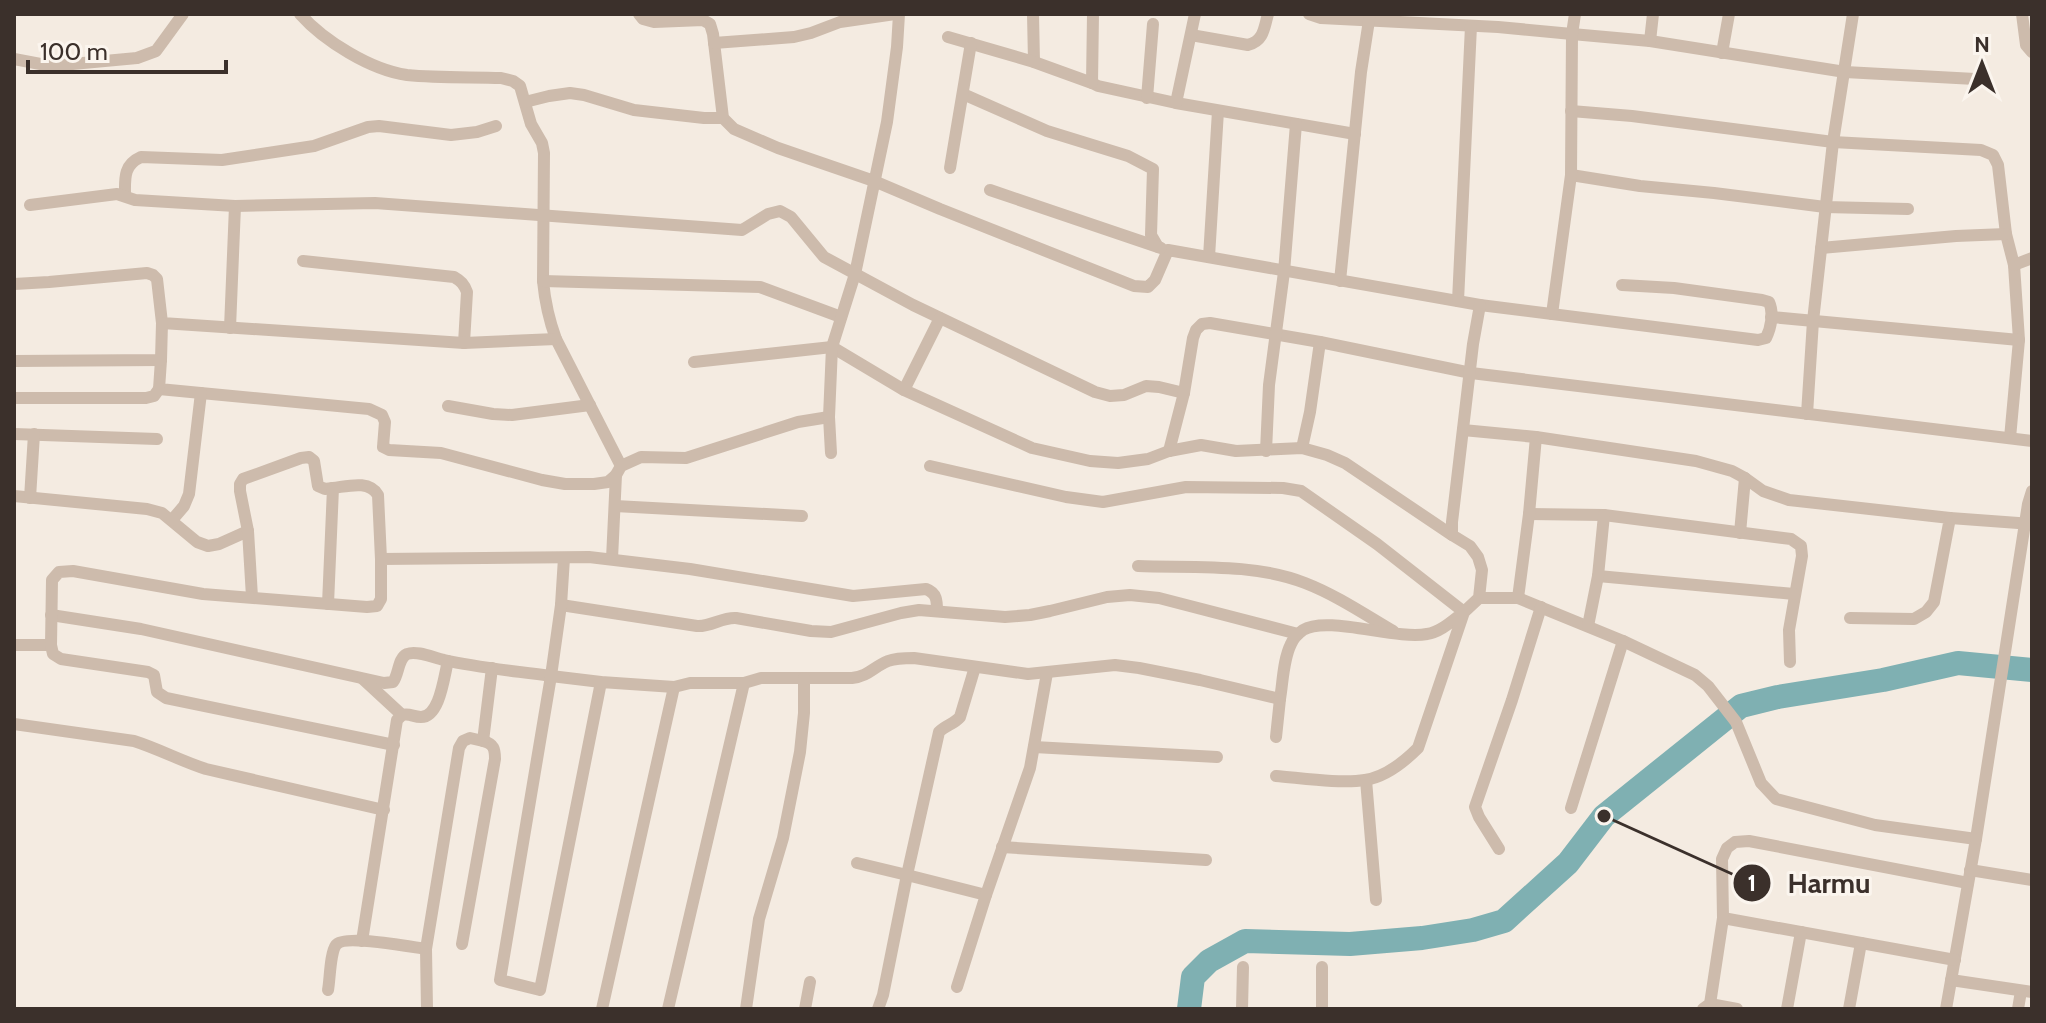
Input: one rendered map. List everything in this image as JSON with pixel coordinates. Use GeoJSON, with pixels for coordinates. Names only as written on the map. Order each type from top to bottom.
{"type":"FeatureCollection","features":[{"type":"Feature","properties":{"kind":"street"},"geometry":{"type":"LineString","coordinates":[[14,59],[51,66],[137,58],[156,51],[183,14]]}},
{"type":"Feature","properties":{"kind":"street"},"geometry":{"type":"LineString","coordinates":[[300,14],[326,37],[362,60],[384,69],[405,74],[501,78],[520,86],[531,124],[544,153],[545,302],[556,339],[619,470],[612,559]]}},
{"type":"Feature","properties":{"kind":"street"},"geometry":{"type":"LineString","coordinates":[[639,14],[643,19],[654,22],[703,20],[710,24],[723,118],[734,129],[778,148],[874,181],[1134,286],[1148,287],[1155,280],[1163,248]]}},
{"type":"Feature","properties":{"kind":"street"},"geometry":{"type":"LineString","coordinates":[[714,43],[794,37],[840,22],[897,14],[897,47],[891,94],[855,274],[832,347],[831,453]]}},
{"type":"Feature","properties":{"kind":"street"},"geometry":{"type":"LineString","coordinates":[[1033,14],[1034,62]]}},
{"type":"Feature","properties":{"kind":"street"},"geometry":{"type":"LineString","coordinates":[[1092,83],[1093,14]]}},
{"type":"Feature","properties":{"kind":"street"},"geometry":{"type":"LineString","coordinates":[[1176,103],[1195,14]]}},
{"type":"Feature","properties":{"kind":"street"},"geometry":{"type":"LineString","coordinates":[[1191,35],[1248,45],[1257,43],[1262,38],[1268,14]]}},
{"type":"Feature","properties":{"kind":"street"},"geometry":{"type":"LineString","coordinates":[[1309,14],[1321,18],[1499,21],[1845,72],[1975,79]]}},
{"type":"Feature","properties":{"kind":"street"},"geometry":{"type":"LineString","coordinates":[[1552,314],[1571,175],[1572,34],[1575,14]]}},
{"type":"Feature","properties":{"kind":"street"},"geometry":{"type":"LineString","coordinates":[[1650,41],[1653,14]]}},
{"type":"Feature","properties":{"kind":"street"},"geometry":{"type":"LineString","coordinates":[[1722,53],[1729,14]]}},
{"type":"Feature","properties":{"kind":"street"},"geometry":{"type":"LineString","coordinates":[[1807,414],[1825,207],[1853,14]]}},
{"type":"Feature","properties":{"kind":"street"},"geometry":{"type":"LineString","coordinates":[[2022,14],[2026,45],[2032,52]]}},
{"type":"Feature","properties":{"kind":"street"},"geometry":{"type":"LineString","coordinates":[[1340,281],[1361,72],[1370,18]]}},
{"type":"Feature","properties":{"kind":"street"},"geometry":{"type":"LineString","coordinates":[[1458,301],[1462,22]]}},
{"type":"Feature","properties":{"kind":"street"},"geometry":{"type":"LineString","coordinates":[[1147,98],[1153,24]]}},
{"type":"Feature","properties":{"kind":"street"},"geometry":{"type":"LineString","coordinates":[[948,37],[1034,62],[1098,86],[1147,98],[1355,134]]}},
{"type":"Feature","properties":{"kind":"street"},"geometry":{"type":"LineString","coordinates":[[950,168],[971,43]]}},
{"type":"Feature","properties":{"kind":"street"},"geometry":{"type":"LineString","coordinates":[[525,102],[570,93],[634,110],[723,118]]}},
{"type":"Feature","properties":{"kind":"street"},"geometry":{"type":"LineString","coordinates":[[963,94],[1047,131],[1128,156],[1153,169],[1151,235],[1163,248]]}},
{"type":"Feature","properties":{"kind":"street"},"geometry":{"type":"LineString","coordinates":[[1209,257],[1218,111]]}},
{"type":"Feature","properties":{"kind":"street"},"geometry":{"type":"LineString","coordinates":[[1571,111],[1833,142],[1981,150],[1993,155],[1998,165],[2006,234],[2014,265],[2019,340],[2010,438]]}},
{"type":"Feature","properties":{"kind":"street"},"geometry":{"type":"LineString","coordinates":[[1266,451],[1269,385],[1284,272],[1296,124]]}},
{"type":"Feature","properties":{"kind":"street"},"geometry":{"type":"LineString","coordinates":[[125,196],[126,171],[132,161],[141,157],[222,160],[314,146],[379,126],[451,135],[496,126]]}},
{"type":"Feature","properties":{"kind":"street"},"geometry":{"type":"LineString","coordinates":[[1571,175],[1825,207],[1908,209]]}},
{"type":"Feature","properties":{"kind":"street"},"geometry":{"type":"LineString","coordinates":[[990,190],[1163,248],[1284,272],[1480,305],[1758,340],[1766,338],[1769,332],[1772,309],[1769,302],[1674,288],[1622,285]]}},
{"type":"Feature","properties":{"kind":"street"},"geometry":{"type":"LineString","coordinates":[[30,205],[108,194],[135,200],[235,206],[375,203],[742,230],[768,214],[780,211],[791,217],[824,257],[940,318],[1095,392],[1110,396],[1124,395],[1146,386],[1184,393]]}},
{"type":"Feature","properties":{"kind":"street"},"geometry":{"type":"LineString","coordinates":[[230,328],[235,206]]}},
{"type":"Feature","properties":{"kind":"street"},"geometry":{"type":"LineString","coordinates":[[1821,248],[2006,234]]}},
{"type":"Feature","properties":{"kind":"street"},"geometry":{"type":"LineString","coordinates":[[2014,265],[2032,258]]}},
{"type":"Feature","properties":{"kind":"street"},"geometry":{"type":"LineString","coordinates":[[303,261],[454,277],[465,285],[467,292],[464,343]]}},
{"type":"Feature","properties":{"kind":"street"},"geometry":{"type":"LineString","coordinates":[[14,284],[147,273],[157,279],[162,323],[159,389],[154,396],[14,398]]}},
{"type":"Feature","properties":{"kind":"street"},"geometry":{"type":"LineString","coordinates":[[543,281],[760,287],[841,317]]}},
{"type":"Feature","properties":{"kind":"street"},"geometry":{"type":"LineString","coordinates":[[1452,535],[1480,305]]}},
{"type":"Feature","properties":{"kind":"street"},"geometry":{"type":"LineString","coordinates":[[1771,317],[2019,340]]}},
{"type":"Feature","properties":{"kind":"street"},"geometry":{"type":"LineString","coordinates":[[904,390],[940,318]]}},
{"type":"Feature","properties":{"kind":"street"},"geometry":{"type":"LineString","coordinates":[[162,323],[464,343],[556,339]]}},
{"type":"Feature","properties":{"kind":"street"},"geometry":{"type":"LineString","coordinates":[[1169,451],[1184,393],[1193,338],[1202,324],[1210,323],[1471,373],[2032,441]]}},
{"type":"Feature","properties":{"kind":"street"},"geometry":{"type":"LineString","coordinates":[[1302,448],[1320,342]]}},
{"type":"Feature","properties":{"kind":"street"},"geometry":{"type":"LineString","coordinates":[[694,362],[832,347],[904,390],[1032,448],[1090,461],[1118,463],[1148,459],[1201,445],[1236,451],[1302,448],[1345,463],[1470,546],[1482,570],[1479,598],[1441,628],[1428,634],[1398,634],[1323,624],[1304,629],[1298,634],[1291,643],[1287,659],[1276,737]]}},
{"type":"Feature","properties":{"kind":"street"},"geometry":{"type":"LineString","coordinates":[[14,361],[161,360]]}},
{"type":"Feature","properties":{"kind":"street"},"geometry":{"type":"LineString","coordinates":[[159,389],[369,409],[382,415],[385,422],[383,447],[389,450],[441,453],[565,484],[608,482],[619,470],[641,457],[686,458],[798,422],[829,417]]}},
{"type":"Feature","properties":{"kind":"street"},"geometry":{"type":"LineString","coordinates":[[172,520],[189,494],[201,393]]}},
{"type":"Feature","properties":{"kind":"street"},"geometry":{"type":"LineString","coordinates":[[448,406],[512,415],[590,405]]}},
{"type":"Feature","properties":{"kind":"street"},"geometry":{"type":"LineString","coordinates":[[1463,430],[1536,437],[1696,461],[1732,471],[1763,491],[1789,500],[2028,524]]}},
{"type":"Feature","properties":{"kind":"street"},"geometry":{"type":"LineString","coordinates":[[14,434],[157,439]]}},
{"type":"Feature","properties":{"kind":"street"},"geometry":{"type":"LineString","coordinates":[[30,498],[34,434]]}},
{"type":"Feature","properties":{"kind":"street"},"geometry":{"type":"LineString","coordinates":[[1518,598],[1536,437]]}},
{"type":"Feature","properties":{"kind":"street"},"geometry":{"type":"LineString","coordinates":[[252,597],[248,531],[240,491],[243,479],[309,457],[314,461],[318,486],[325,489],[366,485],[375,490],[378,495],[381,559],[381,599],[377,606],[203,594],[63,571],[52,580],[53,654],[61,659],[148,672],[154,675],[157,692],[166,698],[394,745]]}},
{"type":"Feature","properties":{"kind":"street"},"geometry":{"type":"LineString","coordinates":[[930,466],[1066,497],[1103,502],[1186,487],[1301,491],[1377,544],[1464,612]]}},
{"type":"Feature","properties":{"kind":"street"},"geometry":{"type":"LineString","coordinates":[[1740,533],[1745,478]]}},
{"type":"Feature","properties":{"kind":"street"},"geometry":{"type":"LineString","coordinates":[[328,604],[333,488]]}},
{"type":"Feature","properties":{"kind":"street"},"geometry":{"type":"LineString","coordinates":[[1946,1009],[2032,491]]}},
{"type":"Feature","properties":{"kind":"street"},"geometry":{"type":"LineString","coordinates":[[14,496],[147,509],[162,513],[197,542],[208,546],[248,531]]}},
{"type":"Feature","properties":{"kind":"street"},"geometry":{"type":"LineString","coordinates":[[615,506],[802,516]]}},
{"type":"Feature","properties":{"kind":"street"},"geometry":{"type":"LineString","coordinates":[[1529,514],[1604,515],[1791,539],[1801,546],[1802,556],[1789,630],[1790,662]]}},
{"type":"Feature","properties":{"kind":"street"},"geometry":{"type":"LineString","coordinates":[[1588,626],[1598,576],[1604,515]]}},
{"type":"Feature","properties":{"kind":"street"},"geometry":{"type":"LineString","coordinates":[[1850,618],[1914,619],[1926,612],[1934,602],[1950,518]]}},
{"type":"Feature","properties":{"kind":"street"},"geometry":{"type":"LineString","coordinates":[[564,558],[551,676],[500,980],[540,990],[601,682]]}},
{"type":"Feature","properties":{"kind":"street"},"geometry":{"type":"LineString","coordinates":[[381,559],[612,559],[853,596],[926,589],[933,592],[937,599],[937,611]]}},
{"type":"Feature","properties":{"kind":"street"},"geometry":{"type":"LineString","coordinates":[[1138,566],[1253,570],[1280,575],[1328,594],[1398,634]]}},
{"type":"Feature","properties":{"kind":"street"},"geometry":{"type":"LineString","coordinates":[[1598,576],[1794,594]]}},
{"type":"Feature","properties":{"kind":"street"},"geometry":{"type":"LineString","coordinates":[[2016,580],[2032,579]]}},
{"type":"Feature","properties":{"kind":"street"},"geometry":{"type":"LineString","coordinates":[[561,605],[697,626],[736,618],[831,632],[919,610],[1005,617],[1030,615],[1107,597],[1145,596],[1298,634]]}},
{"type":"Feature","properties":{"kind":"street"},"geometry":{"type":"LineString","coordinates":[[1479,598],[1518,598],[1623,641],[1695,675],[1708,686],[1736,722],[1761,783],[1776,799],[1875,825],[1976,839]]}},
{"type":"Feature","properties":{"kind":"street"},"geometry":{"type":"LineString","coordinates":[[1499,849],[1475,807],[1541,607]]}},
{"type":"Feature","properties":{"kind":"street"},"geometry":{"type":"LineString","coordinates":[[1276,776],[1366,780],[1406,761],[1418,748],[1464,612]]}},
{"type":"Feature","properties":{"kind":"street"},"geometry":{"type":"LineString","coordinates":[[51,615],[141,629],[384,683],[393,682],[398,676],[401,659],[415,653],[551,676],[674,687],[690,683],[744,683],[761,678],[864,677],[886,662],[914,658],[1028,674],[1115,665],[1200,680],[1280,699]]}},
{"type":"Feature","properties":{"kind":"street"},"geometry":{"type":"LineString","coordinates":[[1571,808],[1623,641]]}},
{"type":"Feature","properties":{"kind":"street"},"geometry":{"type":"LineString","coordinates":[[14,645],[51,645]]}},
{"type":"Feature","properties":{"kind":"street"},"geometry":{"type":"LineString","coordinates":[[362,941],[397,720],[409,713],[421,717],[431,714],[436,707],[448,661]]}},
{"type":"Feature","properties":{"kind":"street"},"geometry":{"type":"LineString","coordinates":[[878,1009],[939,732],[960,717],[975,667]]}},
{"type":"Feature","properties":{"kind":"street"},"geometry":{"type":"LineString","coordinates":[[483,741],[492,668]]}},
{"type":"Feature","properties":{"kind":"street"},"geometry":{"type":"LineString","coordinates":[[957,987],[1025,785],[1047,673]]}},
{"type":"Feature","properties":{"kind":"street"},"geometry":{"type":"LineString","coordinates":[[746,1009],[759,919],[783,838],[800,752],[804,678]]}},
{"type":"Feature","properties":{"kind":"street"},"geometry":{"type":"LineString","coordinates":[[363,679],[402,715]]}},
{"type":"Feature","properties":{"kind":"street"},"geometry":{"type":"LineString","coordinates":[[668,1009],[744,683]]}},
{"type":"Feature","properties":{"kind":"street"},"geometry":{"type":"LineString","coordinates":[[602,1009],[674,687]]}},
{"type":"Feature","properties":{"kind":"street"},"geometry":{"type":"LineString","coordinates":[[14,724],[134,741],[206,769],[384,810]]}},
{"type":"Feature","properties":{"kind":"street"},"geometry":{"type":"LineString","coordinates":[[427,1009],[426,949],[459,748],[463,741],[470,738],[490,743],[495,749],[495,759],[462,944]]}},
{"type":"Feature","properties":{"kind":"street"},"geometry":{"type":"LineString","coordinates":[[1034,747],[1217,757]]}},
{"type":"Feature","properties":{"kind":"street"},"geometry":{"type":"LineString","coordinates":[[1366,780],[1376,900]]}},
{"type":"Feature","properties":{"kind":"street"},"geometry":{"type":"LineString","coordinates":[[1737,1009],[1706,1007],[1723,918],[1722,859],[1727,848],[1735,842],[1749,841],[1969,876],[2032,880]]}},
{"type":"Feature","properties":{"kind":"street"},"geometry":{"type":"LineString","coordinates":[[1002,847],[1206,860]]}},
{"type":"Feature","properties":{"kind":"street"},"geometry":{"type":"LineString","coordinates":[[857,863],[986,895]]}},
{"type":"Feature","properties":{"kind":"street"},"geometry":{"type":"LineString","coordinates":[[1723,918],[1955,960]]}},
{"type":"Feature","properties":{"kind":"street"},"geometry":{"type":"LineString","coordinates":[[1787,1009],[1801,932]]}},
{"type":"Feature","properties":{"kind":"street"},"geometry":{"type":"LineString","coordinates":[[328,990],[332,956],[336,945],[343,940],[426,949]]}},
{"type":"Feature","properties":{"kind":"street"},"geometry":{"type":"LineString","coordinates":[[1849,1009],[1861,943]]}},
{"type":"Feature","properties":{"kind":"street"},"geometry":{"type":"LineString","coordinates":[[1242,1009],[1243,967]]}},
{"type":"Feature","properties":{"kind":"street"},"geometry":{"type":"LineString","coordinates":[[1322,967],[1322,1009]]}},
{"type":"Feature","properties":{"kind":"street"},"geometry":{"type":"LineString","coordinates":[[1951,980],[2027,992],[2018,1009]]}},
{"type":"Feature","properties":{"kind":"street"},"geometry":{"type":"LineString","coordinates":[[805,1009],[810,982]]}},
{"type":"Feature","properties":{"kind":"waterway"},"geometry":{"type":"LineString","coordinates":[[1189,1009],[1193,977],[1209,961],[1245,941],[1350,944],[1422,938],[1473,930],[1504,921],[1568,863],[1604,816],[1741,706],[1958,663],[2032,670]]}},
{"type":"Feature","properties":{"kind":"place","name":"Harmu"},"geometry":{"type":"Point","coordinates":[1604,816]}}]}
